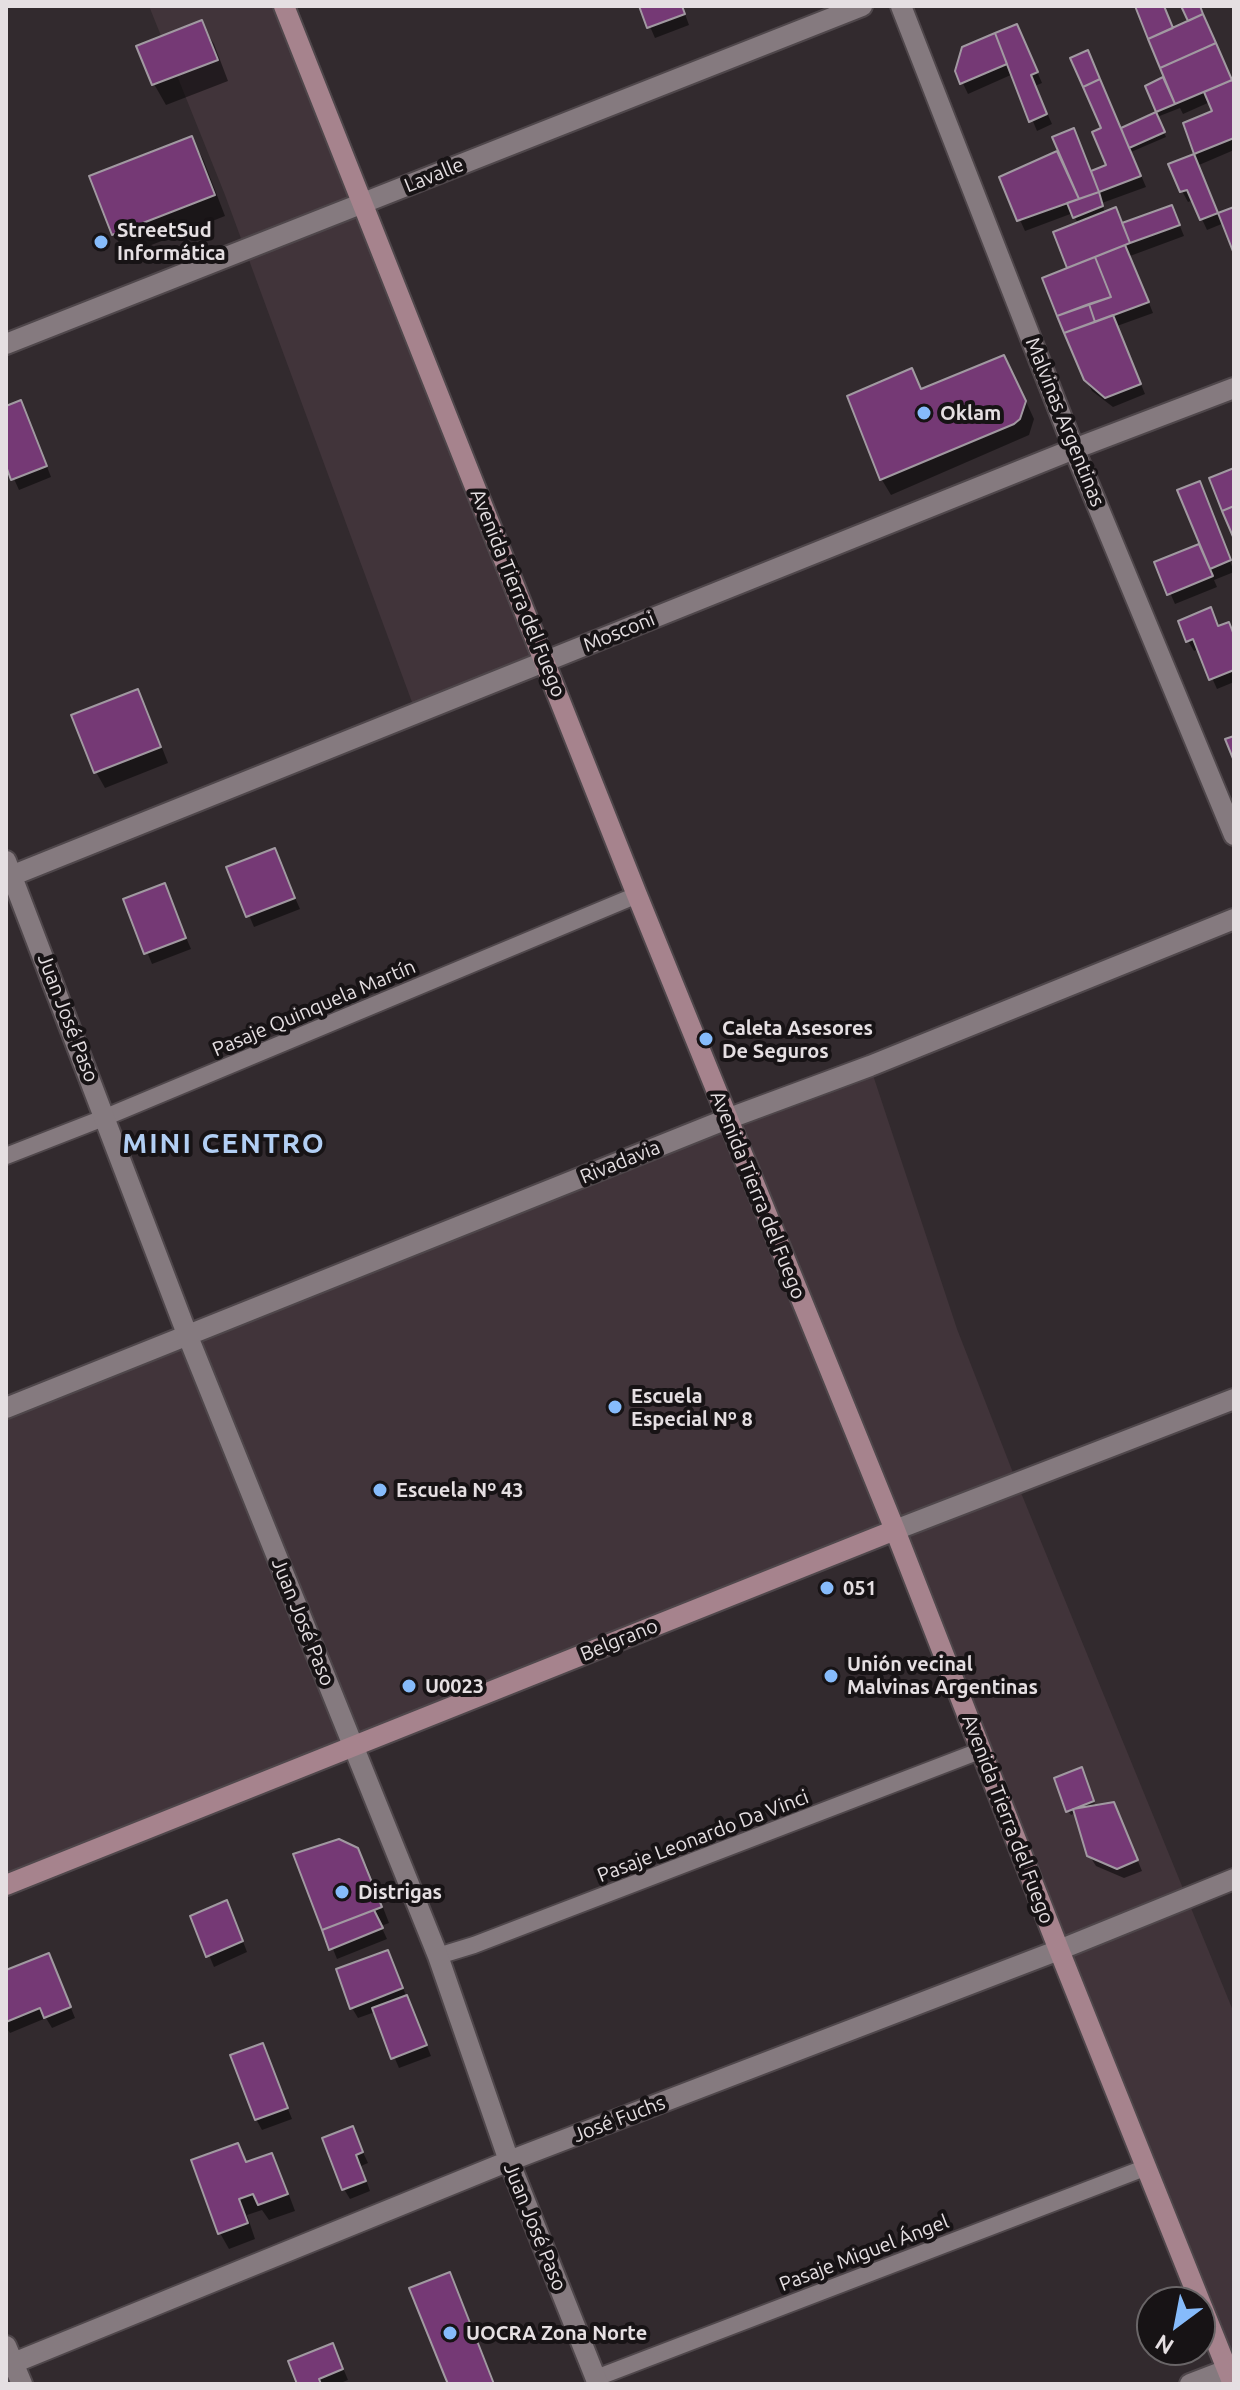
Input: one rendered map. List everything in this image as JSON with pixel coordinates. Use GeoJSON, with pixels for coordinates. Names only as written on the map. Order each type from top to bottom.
{"type":"FeatureCollection","features":[{"type":"Feature","properties":{"kind":"street","name":"Avenida Tierra del Fuego"},"geometry":{"type":"LineString","coordinates":[[284,6],[637,895],[895,1530],[1059,1950],[1232,2373]]}},
{"type":"Feature","properties":{"kind":"street","name":"Lavalle"},"geometry":{"type":"LineString","coordinates":[[6,344],[862,6]]}},
{"type":"Feature","properties":{"kind":"street","name":"Malvinas Argentinas"},"geometry":{"type":"LineString","coordinates":[[901,6],[1074,449],[1234,835]]}},
{"type":"Feature","properties":{"kind":"street","name":"Mosconi"},"geometry":{"type":"LineString","coordinates":[[8,872],[1234,388]]}},
{"type":"Feature","properties":{"kind":"street","name":"Juan José Paso"},"geometry":{"type":"LineString","coordinates":[[8,872],[106,1117],[187,1334],[438,1956],[509,2161],[597,2381]]}},
{"type":"Feature","properties":{"kind":"street","name":"Rivadavia"},"geometry":{"type":"LineString","coordinates":[[6,1408],[1234,919]]}},
{"type":"Feature","properties":{"kind":"street","name":"Belgrano"},"geometry":{"type":"LineString","coordinates":[[6,1885],[895,1530],[1234,1399]]}},
{"type":"Feature","properties":{"kind":"street","name":"José Fuchs"},"geometry":{"type":"LineString","coordinates":[[8,2359],[1234,1879]]}},
{"type":"Feature","properties":{"kind":"street"},"geometry":{"type":"LineString","coordinates":[[8,2359],[22,2384]]}},
{"type":"Feature","properties":{"kind":"street"},"geometry":{"type":"LineString","coordinates":[[1190,2384],[1232,2373]]}},
{"type":"Feature","properties":{"kind":"lane","name":"Pasaje Quinquela Martín"},"geometry":{"type":"LineString","coordinates":[[6,1156],[637,895]]}},
{"type":"Feature","properties":{"kind":"lane","name":"Pasaje Leonardo Da Vinci"},"geometry":{"type":"LineString","coordinates":[[438,1956],[503,1934],[982,1750]]}},
{"type":"Feature","properties":{"kind":"lane","name":"Pasaje Miguel Ángel"},"geometry":{"type":"LineString","coordinates":[[597,2381],[1147,2167]]}},
{"type":"Feature","properties":{"kind":"shaded area"},"geometry":{"type":"Polygon","coordinates":[[[149,6],[284,6],[545,662],[416,713],[225,195],[149,6]]]}},
{"type":"Feature","properties":{"kind":"shaded area"},"geometry":{"type":"Polygon","coordinates":[[[870,1066],[957,1329],[1234,2013],[1234,2384],[1216,2339],[1216,2286],[1195,2286],[895,1530],[6,1885],[6,1408],[870,1066]]]}},
{"type":"Feature","properties":{"kind":"building"},"geometry":{"type":"Polygon","coordinates":[[[639,6],[682,6],[685,14],[647,28],[639,6]]]}},
{"type":"Feature","properties":{"kind":"building"},"geometry":{"type":"Polygon","coordinates":[[[1135,6],[1164,6],[1173,28],[1148,39],[1135,6]]]}},
{"type":"Feature","properties":{"kind":"building"},"geometry":{"type":"Polygon","coordinates":[[[1181,6],[1200,6],[1203,14],[1188,21],[1181,6]]]}},
{"type":"Feature","properties":{"kind":"building"},"geometry":{"type":"Polygon","coordinates":[[[1203,14],[1216,43],[1160,68],[1148,39],[1203,14]]]}},
{"type":"Feature","properties":{"kind":"building"},"geometry":{"type":"Polygon","coordinates":[[[202,20],[218,60],[152,85],[136,46],[202,20]]]}},
{"type":"Feature","properties":{"kind":"building"},"geometry":{"type":"Polygon","coordinates":[[[1017,24],[1038,72],[1031,75],[1047,114],[1029,122],[995,33],[1017,24]]]}},
{"type":"Feature","properties":{"kind":"building"},"geometry":{"type":"Polygon","coordinates":[[[995,33],[1007,64],[960,84],[955,71],[962,47],[995,33]]]}},
{"type":"Feature","properties":{"kind":"building"},"geometry":{"type":"Polygon","coordinates":[[[1216,43],[1232,80],[1175,104],[1160,68],[1216,43]]]}},
{"type":"Feature","properties":{"kind":"building"},"geometry":{"type":"Polygon","coordinates":[[[1088,50],[1100,79],[1083,87],[1070,58],[1088,50]]]}},
{"type":"Feature","properties":{"kind":"building"},"geometry":{"type":"Polygon","coordinates":[[[1163,77],[1175,104],[1156,112],[1145,86],[1163,77]]]}},
{"type":"Feature","properties":{"kind":"building"},"geometry":{"type":"Polygon","coordinates":[[[1100,79],[1141,176],[1099,192],[1091,171],[1106,165],[1092,132],[1101,128],[1083,87],[1100,79]]]}},
{"type":"Feature","properties":{"kind":"building"},"geometry":{"type":"Polygon","coordinates":[[[1232,80],[1234,138],[1194,154],[1183,123],[1212,111],[1204,92],[1232,80]]]}},
{"type":"Feature","properties":{"kind":"building"},"geometry":{"type":"Polygon","coordinates":[[[1156,112],[1165,132],[1129,148],[1121,128],[1156,112]]]}},
{"type":"Feature","properties":{"kind":"building"},"geometry":{"type":"Polygon","coordinates":[[[1074,128],[1099,192],[1079,199],[1052,137],[1074,128]]]}},
{"type":"Feature","properties":{"kind":"building"},"geometry":{"type":"Polygon","coordinates":[[[192,136],[215,195],[112,235],[89,176],[192,136]]]}},
{"type":"Feature","properties":{"kind":"building"},"geometry":{"type":"Polygon","coordinates":[[[1057,151],[1079,199],[1017,221],[999,177],[1057,151]]]}},
{"type":"Feature","properties":{"kind":"building"},"geometry":{"type":"Polygon","coordinates":[[[1194,154],[1218,213],[1200,220],[1187,190],[1180,192],[1168,164],[1194,154]]]}},
{"type":"Feature","properties":{"kind":"building"},"geometry":{"type":"Polygon","coordinates":[[[1099,192],[1103,206],[1073,218],[1067,203],[1099,192]]]}},
{"type":"Feature","properties":{"kind":"building"},"geometry":{"type":"Polygon","coordinates":[[[1172,205],[1180,225],[1130,243],[1122,223],[1172,205]]]}},
{"type":"Feature","properties":{"kind":"building"},"geometry":{"type":"Polygon","coordinates":[[[1116,207],[1130,243],[1067,268],[1053,232],[1116,207]]]}},
{"type":"Feature","properties":{"kind":"building"},"geometry":{"type":"Polygon","coordinates":[[[1234,207],[1234,254],[1218,213],[1234,207]]]}},
{"type":"Feature","properties":{"kind":"building"},"geometry":{"type":"Polygon","coordinates":[[[1125,245],[1149,302],[1095,322],[1089,304],[1111,297],[1095,257],[1125,245]]]}},
{"type":"Feature","properties":{"kind":"building"},"geometry":{"type":"Polygon","coordinates":[[[1095,257],[1111,297],[1057,316],[1042,278],[1095,257]]]}},
{"type":"Feature","properties":{"kind":"building"},"geometry":{"type":"Polygon","coordinates":[[[1089,304],[1095,322],[1064,333],[1057,316],[1089,304]]]}},
{"type":"Feature","properties":{"kind":"building"},"geometry":{"type":"Polygon","coordinates":[[[1113,315],[1141,384],[1105,398],[1084,380],[1064,333],[1113,315]]]}},
{"type":"Feature","properties":{"kind":"building"},"geometry":{"type":"Polygon","coordinates":[[[1004,355],[1026,401],[1020,419],[880,480],[847,396],[912,368],[921,389],[1004,355]]]}},
{"type":"Feature","properties":{"kind":"building"},"geometry":{"type":"Polygon","coordinates":[[[21,400],[47,466],[11,480],[6,466],[6,406],[21,400]]]}},
{"type":"Feature","properties":{"kind":"building"},"geometry":{"type":"Polygon","coordinates":[[[1234,468],[1234,506],[1222,511],[1209,478],[1234,468]]]}},
{"type":"Feature","properties":{"kind":"building"},"geometry":{"type":"Polygon","coordinates":[[[1200,481],[1231,560],[1210,569],[1177,490],[1200,481]]]}},
{"type":"Feature","properties":{"kind":"building"},"geometry":{"type":"Polygon","coordinates":[[[1234,506],[1234,539],[1222,511],[1234,506]]]}},
{"type":"Feature","properties":{"kind":"building"},"geometry":{"type":"Polygon","coordinates":[[[1199,544],[1213,576],[1167,595],[1154,562],[1199,544]]]}},
{"type":"Feature","properties":{"kind":"building"},"geometry":{"type":"Polygon","coordinates":[[[1211,607],[1218,626],[1229,622],[1234,635],[1234,670],[1209,680],[1193,639],[1186,642],[1178,621],[1211,607]]]}},
{"type":"Feature","properties":{"kind":"building"},"geometry":{"type":"Polygon","coordinates":[[[138,689],[161,747],[94,773],[71,715],[138,689]]]}},
{"type":"Feature","properties":{"kind":"building"},"geometry":{"type":"Polygon","coordinates":[[[1234,736],[1234,761],[1225,739],[1234,736]]]}},
{"type":"Feature","properties":{"kind":"building"},"geometry":{"type":"Polygon","coordinates":[[[275,848],[295,898],[246,917],[226,867],[275,848]]]}},
{"type":"Feature","properties":{"kind":"building"},"geometry":{"type":"Polygon","coordinates":[[[165,883],[186,938],[144,954],[123,899],[165,883]]]}},
{"type":"Feature","properties":{"kind":"building"},"geometry":{"type":"Polygon","coordinates":[[[1082,1767],[1094,1801],[1066,1812],[1054,1778],[1082,1767]]]}},
{"type":"Feature","properties":{"kind":"building"},"geometry":{"type":"Polygon","coordinates":[[[1114,1802],[1138,1860],[1117,1869],[1087,1856],[1073,1809],[1114,1802]]]}},
{"type":"Feature","properties":{"kind":"building","name":"Distrigas"},"geometry":{"type":"Polygon","coordinates":[[[339,1839],[358,1848],[382,1907],[322,1930],[293,1854],[339,1839]]]}},
{"type":"Feature","properties":{"kind":"building"},"geometry":{"type":"Polygon","coordinates":[[[227,1900],[243,1941],[206,1957],[190,1916],[227,1900]]]}},
{"type":"Feature","properties":{"kind":"building"},"geometry":{"type":"Polygon","coordinates":[[[374,1910],[383,1928],[329,1950],[322,1930],[374,1910]]]}},
{"type":"Feature","properties":{"kind":"building"},"geometry":{"type":"Polygon","coordinates":[[[388,1950],[403,1988],[350,2009],[336,1969],[388,1950]]]}},
{"type":"Feature","properties":{"kind":"building"},"geometry":{"type":"Polygon","coordinates":[[[49,1953],[71,2007],[44,2018],[40,2008],[6,2022],[6,1970],[49,1953]]]}},
{"type":"Feature","properties":{"kind":"building"},"geometry":{"type":"Polygon","coordinates":[[[407,1995],[427,2045],[391,2059],[372,2008],[407,1995]]]}},
{"type":"Feature","properties":{"kind":"building"},"geometry":{"type":"Polygon","coordinates":[[[263,2043],[288,2108],[255,2120],[230,2055],[263,2043]]]}},
{"type":"Feature","properties":{"kind":"building"},"geometry":{"type":"Polygon","coordinates":[[[353,2126],[363,2152],[356,2155],[366,2181],[342,2190],[322,2138],[353,2126]]]}},
{"type":"Feature","properties":{"kind":"building"},"geometry":{"type":"Polygon","coordinates":[[[238,2143],[246,2162],[272,2153],[288,2194],[258,2205],[253,2194],[239,2199],[248,2223],[218,2234],[191,2160],[238,2143]]]}},
{"type":"Feature","properties":{"kind":"building","name":"UOCRA Zona Norte"},"geometry":{"type":"Polygon","coordinates":[[[450,2272],[494,2384],[448,2384],[409,2288],[450,2272]]]}},
{"type":"Feature","properties":{"kind":"building"},"geometry":{"type":"Polygon","coordinates":[[[333,2343],[343,2369],[319,2379],[321,2384],[297,2384],[288,2361],[333,2343]]]}},
{"type":"Feature","properties":{"kind":"place","name":"StreetSud Informática"},"geometry":{"type":"Point","coordinates":[101,242]}},
{"type":"Feature","properties":{"kind":"place","name":"Oklam"},"geometry":{"type":"Point","coordinates":[924,413]}},
{"type":"Feature","properties":{"kind":"place","name":"Caleta Asesores De Seguros"},"geometry":{"type":"Point","coordinates":[706,1039]}},
{"type":"Feature","properties":{"kind":"place","name":"Escuela Especial Nº 8"},"geometry":{"type":"Point","coordinates":[615,1407]}},
{"type":"Feature","properties":{"kind":"place","name":"Escuela Nº 43"},"geometry":{"type":"Point","coordinates":[380,1490]}},
{"type":"Feature","properties":{"kind":"place","name":"051"},"geometry":{"type":"Point","coordinates":[827,1588]}},
{"type":"Feature","properties":{"kind":"place","name":"Unión vecinal Malvinas Argentinas"},"geometry":{"type":"Point","coordinates":[831,1676]}},
{"type":"Feature","properties":{"kind":"place","name":"U0023"},"geometry":{"type":"Point","coordinates":[409,1686]}},
{"type":"Feature","properties":{"kind":"place","name":"Distrigas"},"geometry":{"type":"Point","coordinates":[342,1892]}},
{"type":"Feature","properties":{"kind":"place","name":"UOCRA Zona Norte"},"geometry":{"type":"Point","coordinates":[450,2333]}},
{"type":"Feature","properties":{"kind":"district","name":"MINI CENTRO"},"geometry":{"type":"Point","coordinates":[224,1144]}}]}
